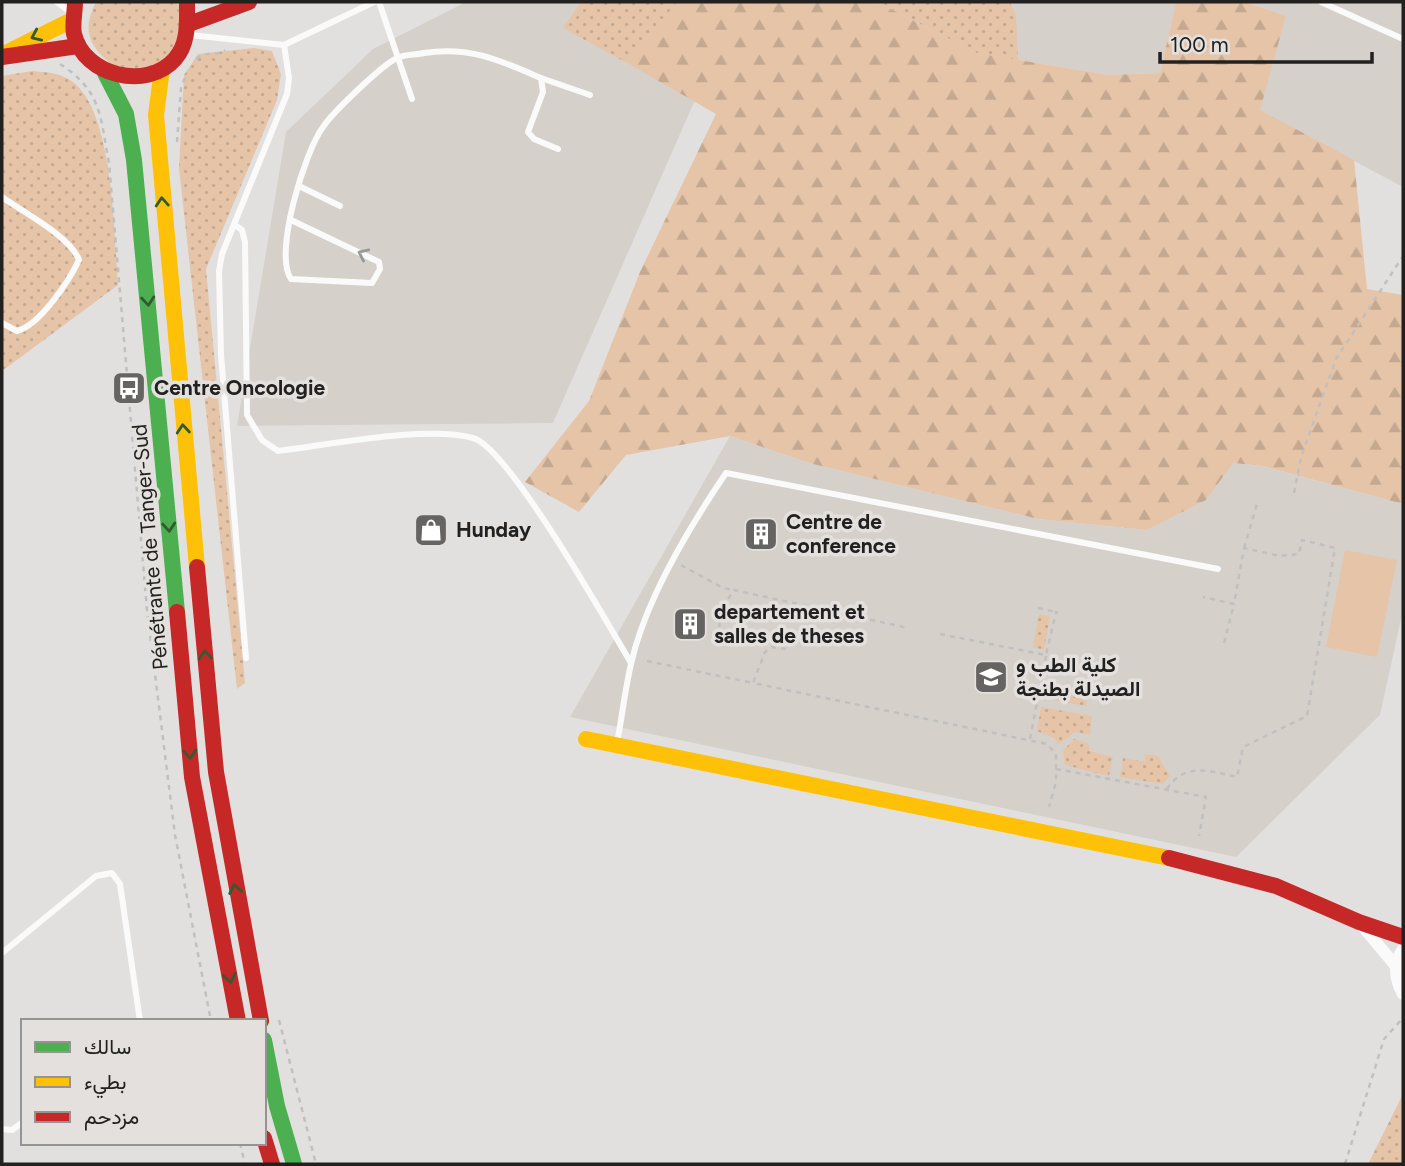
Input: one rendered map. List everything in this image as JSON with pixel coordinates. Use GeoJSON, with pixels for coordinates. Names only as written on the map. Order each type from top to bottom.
{"type":"FeatureCollection","features":[{"type":"Feature","properties":{"kind":"main road"},"geometry":{"type":"LineString","coordinates":[[105,73],[124,78],[144,77],[162,69],[182,48],[189,29],[187,2]]}},
{"type":"Feature","properties":{"kind":"main road"},"geometry":{"type":"LineString","coordinates":[[189,29],[249,2]]}},
{"type":"Feature","properties":{"kind":"main road"},"geometry":{"type":"LineString","coordinates":[[73,12],[78,46],[2,56],[73,12]]}},
{"type":"Feature","properties":{"kind":"main road","name":"Pénétrante de Tanger-Sud"},"geometry":{"type":"LineString","coordinates":[[78,46],[105,73],[125,114],[134,160],[192,777],[238,1019]]}},
{"type":"Feature","properties":{"kind":"main road","name":"Pénétrante de Tanger-Sud"},"geometry":{"type":"LineString","coordinates":[[162,69],[156,116],[164,225],[216,772],[261,1019]]}},
{"type":"Feature","properties":{"kind":"main road"},"geometry":{"type":"LineString","coordinates":[[586,739],[1089,839],[1224,871],[1276,886],[1359,922],[1403,937]]}},
{"type":"Feature","properties":{"kind":"main road"},"geometry":{"type":"LineString","coordinates":[[266,1050],[277,1107],[294,1164]]}},
{"type":"Feature","properties":{"kind":"main road"},"geometry":{"type":"LineString","coordinates":[[266,1144],[272,1164]]}},
{"type":"Feature","properties":{"kind":"street"},"geometry":{"type":"LineString","coordinates":[[1359,922],[1395,965],[1397,982],[1403,994]]}},
{"type":"Feature","properties":{"kind":"street"},"geometry":{"type":"LineString","coordinates":[[1395,965],[1403,949]]}},
{"type":"Feature","properties":{"kind":"lane"},"geometry":{"type":"LineString","coordinates":[[57,2],[73,12]]}},
{"type":"Feature","properties":{"kind":"lane"},"geometry":{"type":"LineString","coordinates":[[189,29],[230,38],[284,44],[377,2],[412,99]]}},
{"type":"Feature","properties":{"kind":"lane"},"geometry":{"type":"LineString","coordinates":[[1321,2],[1403,39]]}},
{"type":"Feature","properties":{"kind":"lane"},"geometry":{"type":"LineString","coordinates":[[246,659],[221,355],[219,271],[234,225],[287,94],[289,78],[284,44]]}},
{"type":"Feature","properties":{"kind":"lane"},"geometry":{"type":"LineString","coordinates":[[291,220],[379,262],[380,269],[372,283],[291,279],[284,259],[291,220],[299,186],[320,130],[331,115],[397,58],[440,51],[470,51],[590,95]]}},
{"type":"Feature","properties":{"kind":"lane"},"geometry":{"type":"LineString","coordinates":[[541,78],[543,92],[528,132],[534,139],[558,149]]}},
{"type":"Feature","properties":{"kind":"lane"},"geometry":{"type":"LineString","coordinates":[[299,186],[340,206]]}},
{"type":"Feature","properties":{"kind":"lane"},"geometry":{"type":"LineString","coordinates":[[2,197],[76,250],[79,260],[72,275],[30,328],[17,331],[2,323]]}},
{"type":"Feature","properties":{"kind":"lane"},"geometry":{"type":"LineString","coordinates":[[234,225],[242,230],[245,242],[247,415],[261,440],[278,451],[441,432],[477,438],[499,458],[549,527],[631,663]]}},
{"type":"Feature","properties":{"kind":"lane"},"geometry":{"type":"LineString","coordinates":[[617,745],[631,663],[643,624],[693,522],[726,473],[1218,569]]}},
{"type":"Feature","properties":{"kind":"lane"},"geometry":{"type":"LineString","coordinates":[[2,953],[96,876],[113,873],[120,884],[140,1019]]}},
{"type":"Feature","properties":{"kind":"lane"},"geometry":{"type":"LineString","coordinates":[[2,1129],[12,1130],[21,1123]]}},
{"type":"Feature","properties":{"kind":"path"},"geometry":{"type":"LineString","coordinates":[[192,62],[206,52],[223,52],[230,38]]}},
{"type":"Feature","properties":{"kind":"path"},"geometry":{"type":"LineString","coordinates":[[42,52],[79,75],[87,85],[99,114],[109,163],[156,685],[175,835],[211,1019]]}},
{"type":"Feature","properties":{"kind":"path"},"geometry":{"type":"LineString","coordinates":[[177,146],[181,89],[189,69]]}},
{"type":"Feature","properties":{"kind":"path"},"geometry":{"type":"LineString","coordinates":[[1294,493],[1301,457],[1336,359],[1403,256]]}},
{"type":"Feature","properties":{"kind":"path"},"geometry":{"type":"LineString","coordinates":[[1224,643],[1244,548],[1257,504]]}},
{"type":"Feature","properties":{"kind":"path"},"geometry":{"type":"LineString","coordinates":[[1167,789],[1174,778],[1189,770],[1237,777],[1242,747],[1307,716],[1335,548],[1302,540],[1299,554],[1280,556],[1244,548]]}},
{"type":"Feature","properties":{"kind":"path"},"geometry":{"type":"LineString","coordinates":[[674,561],[723,588],[908,628]]}},
{"type":"Feature","properties":{"kind":"path"},"geometry":{"type":"LineString","coordinates":[[719,626],[724,605],[734,590]]}},
{"type":"Feature","properties":{"kind":"path"},"geometry":{"type":"LineString","coordinates":[[1203,597],[1234,604]]}},
{"type":"Feature","properties":{"kind":"path"},"geometry":{"type":"LineString","coordinates":[[1030,739],[1057,612],[1038,608]]}},
{"type":"Feature","properties":{"kind":"path"},"geometry":{"type":"LineString","coordinates":[[940,634],[1046,655]]}},
{"type":"Feature","properties":{"kind":"path"},"geometry":{"type":"LineString","coordinates":[[753,683],[765,652],[772,647],[786,649]]}},
{"type":"Feature","properties":{"kind":"path"},"geometry":{"type":"LineString","coordinates":[[647,661],[1046,744],[1056,754],[1049,807]]}},
{"type":"Feature","properties":{"kind":"path"},"geometry":{"type":"LineString","coordinates":[[1056,769],[1206,797],[1199,836]]}},
{"type":"Feature","properties":{"kind":"path"},"geometry":{"type":"LineString","coordinates":[[278,1018],[316,1164]]}},
{"type":"Feature","properties":{"kind":"path"},"geometry":{"type":"LineString","coordinates":[[1345,1164],[1384,1039],[1403,1018]]}},
{"type":"Feature","properties":{"kind":"path"},"geometry":{"type":"LineString","coordinates":[[240,1145],[245,1164]]}},
{"type":"Feature","properties":{"kind":"shaded area"},"geometry":{"type":"Polygon","coordinates":[[[466,2],[677,2],[627,63],[695,100],[553,423],[237,426],[286,132],[373,49],[466,2]]]}},
{"type":"Feature","properties":{"kind":"shaded area"},"geometry":{"type":"Polygon","coordinates":[[[877,2],[1176,2],[1160,73],[1109,75],[977,53],[877,2]]]}},
{"type":"Feature","properties":{"kind":"shaded area"},"geometry":{"type":"Polygon","coordinates":[[[1245,2],[1403,2],[1403,187],[1259,110],[1286,16],[1245,2]]]}},
{"type":"Feature","properties":{"kind":"shaded area","name":"كلية الطب و الصيدلة بطنجة"},"geometry":{"type":"Polygon","coordinates":[[[730,436],[809,463],[1038,519],[1147,530],[1206,500],[1232,463],[1262,466],[1403,504],[1403,610],[1380,715],[1236,857],[570,717],[730,436]]]}},
{"type":"Feature","properties":{"kind":"green space"},"geometry":{"type":"Polygon","coordinates":[[[96,2],[178,2],[185,20],[166,64],[122,72],[104,58],[92,43],[89,34],[91,14],[96,2]]]}},
{"type":"Feature","properties":{"kind":"green space"},"geometry":{"type":"Polygon","coordinates":[[[581,2],[677,2],[627,63],[563,28],[581,2]]]}},
{"type":"Feature","properties":{"kind":"green space"},"geometry":{"type":"Polygon","coordinates":[[[677,2],[877,2],[977,53],[1109,75],[1160,73],[1176,2],[1245,2],[1286,16],[1260,110],[1354,160],[1367,289],[1403,295],[1403,504],[1263,466],[1233,463],[1206,500],[1147,530],[1038,519],[809,463],[730,436],[626,455],[579,512],[525,482],[589,401],[640,272],[716,114],[627,63],[677,2]]]}},
{"type":"Feature","properties":{"kind":"green space"},"geometry":{"type":"Polygon","coordinates":[[[877,2],[1010,2],[1016,16],[1018,60],[977,53],[877,2]]]}},
{"type":"Feature","properties":{"kind":"green space"},"geometry":{"type":"Polygon","coordinates":[[[254,48],[272,51],[281,74],[277,100],[206,269],[245,683],[237,689],[179,168],[184,75],[198,54],[254,48]]]}},
{"type":"Feature","properties":{"kind":"green space"},"geometry":{"type":"Polygon","coordinates":[[[32,71],[59,75],[73,82],[87,98],[97,120],[113,207],[118,285],[2,371],[2,76],[32,71]]]}},
{"type":"Feature","properties":{"kind":"green space"},"geometry":{"type":"Polygon","coordinates":[[[1345,550],[1397,560],[1377,657],[1326,647],[1345,550]]]}},
{"type":"Feature","properties":{"kind":"green space"},"geometry":{"type":"Polygon","coordinates":[[[1039,614],[1050,617],[1044,650],[1033,647],[1039,614]]]}},
{"type":"Feature","properties":{"kind":"green space"},"geometry":{"type":"Polygon","coordinates":[[[1055,683],[1088,690],[1086,706],[1053,700],[1055,683]]]}},
{"type":"Feature","properties":{"kind":"green space"},"geometry":{"type":"Polygon","coordinates":[[[1041,707],[1092,716],[1090,735],[1075,732],[1059,744],[1054,738],[1037,731],[1041,707]]]}},
{"type":"Feature","properties":{"kind":"green space"},"geometry":{"type":"Polygon","coordinates":[[[1074,739],[1088,743],[1090,751],[1113,757],[1109,776],[1065,765],[1063,751],[1074,739]]]}},
{"type":"Feature","properties":{"kind":"green space"},"geometry":{"type":"Polygon","coordinates":[[[1145,754],[1158,756],[1170,776],[1163,784],[1120,777],[1123,758],[1145,762],[1145,754]]]}},
{"type":"Feature","properties":{"kind":"green space"},"geometry":{"type":"Polygon","coordinates":[[[1403,1094],[1403,1164],[1368,1164],[1403,1094]]]}},
{"type":"Feature","properties":{"kind":"traffic: fast"},"geometry":{"type":"LineString","coordinates":[[105,73],[126,114],[134,160],[177,612]]}},
{"type":"Feature","properties":{"kind":"traffic: fast"},"geometry":{"type":"LineString","coordinates":[[266,1050],[277,1106],[294,1164]]}},
{"type":"Feature","properties":{"kind":"traffic: slow"},"geometry":{"type":"LineString","coordinates":[[2,55],[72,20]]}},
{"type":"Feature","properties":{"kind":"traffic: slow"},"geometry":{"type":"LineString","coordinates":[[162,69],[156,115],[197,567]]}},
{"type":"Feature","properties":{"kind":"traffic: slow"},"geometry":{"type":"LineString","coordinates":[[586,739],[1169,858]]}},
{"type":"Feature","properties":{"kind":"traffic: jam"},"geometry":{"type":"LineString","coordinates":[[75,2],[73,30],[80,48],[90,60],[103,69],[133,76],[163,69],[180,53],[186,32],[187,2]]}},
{"type":"Feature","properties":{"kind":"traffic: jam"},"geometry":{"type":"LineString","coordinates":[[189,24],[249,2]]}},
{"type":"Feature","properties":{"kind":"traffic: jam"},"geometry":{"type":"LineString","coordinates":[[2,57],[78,46]]}},
{"type":"Feature","properties":{"kind":"traffic: jam"},"geometry":{"type":"LineString","coordinates":[[197,567],[216,772],[261,1019]]}},
{"type":"Feature","properties":{"kind":"traffic: jam"},"geometry":{"type":"LineString","coordinates":[[177,612],[192,777],[238,1019]]}},
{"type":"Feature","properties":{"kind":"traffic: jam"},"geometry":{"type":"LineString","coordinates":[[1169,858],[1276,886],[1359,922],[1403,937]]}},
{"type":"Feature","properties":{"kind":"traffic: jam"},"geometry":{"type":"LineString","coordinates":[[266,1144],[272,1164]]}},
{"type":"Feature","properties":{"kind":"place","name":"Centre Oncologie"},"geometry":{"type":"Point","coordinates":[129,388]}},
{"type":"Feature","properties":{"kind":"place","name":"Hunday"},"geometry":{"type":"Point","coordinates":[431,530]}},
{"type":"Feature","properties":{"kind":"place","name":"Centre de conference"},"geometry":{"type":"Point","coordinates":[761,534]}},
{"type":"Feature","properties":{"kind":"place","name":"departement et salles de theses"},"geometry":{"type":"Point","coordinates":[690,624]}},
{"type":"Feature","properties":{"kind":"place","name":"كلية الطب و الصيدلة بطنجة"},"geometry":{"type":"Point","coordinates":[991,677]}}]}
